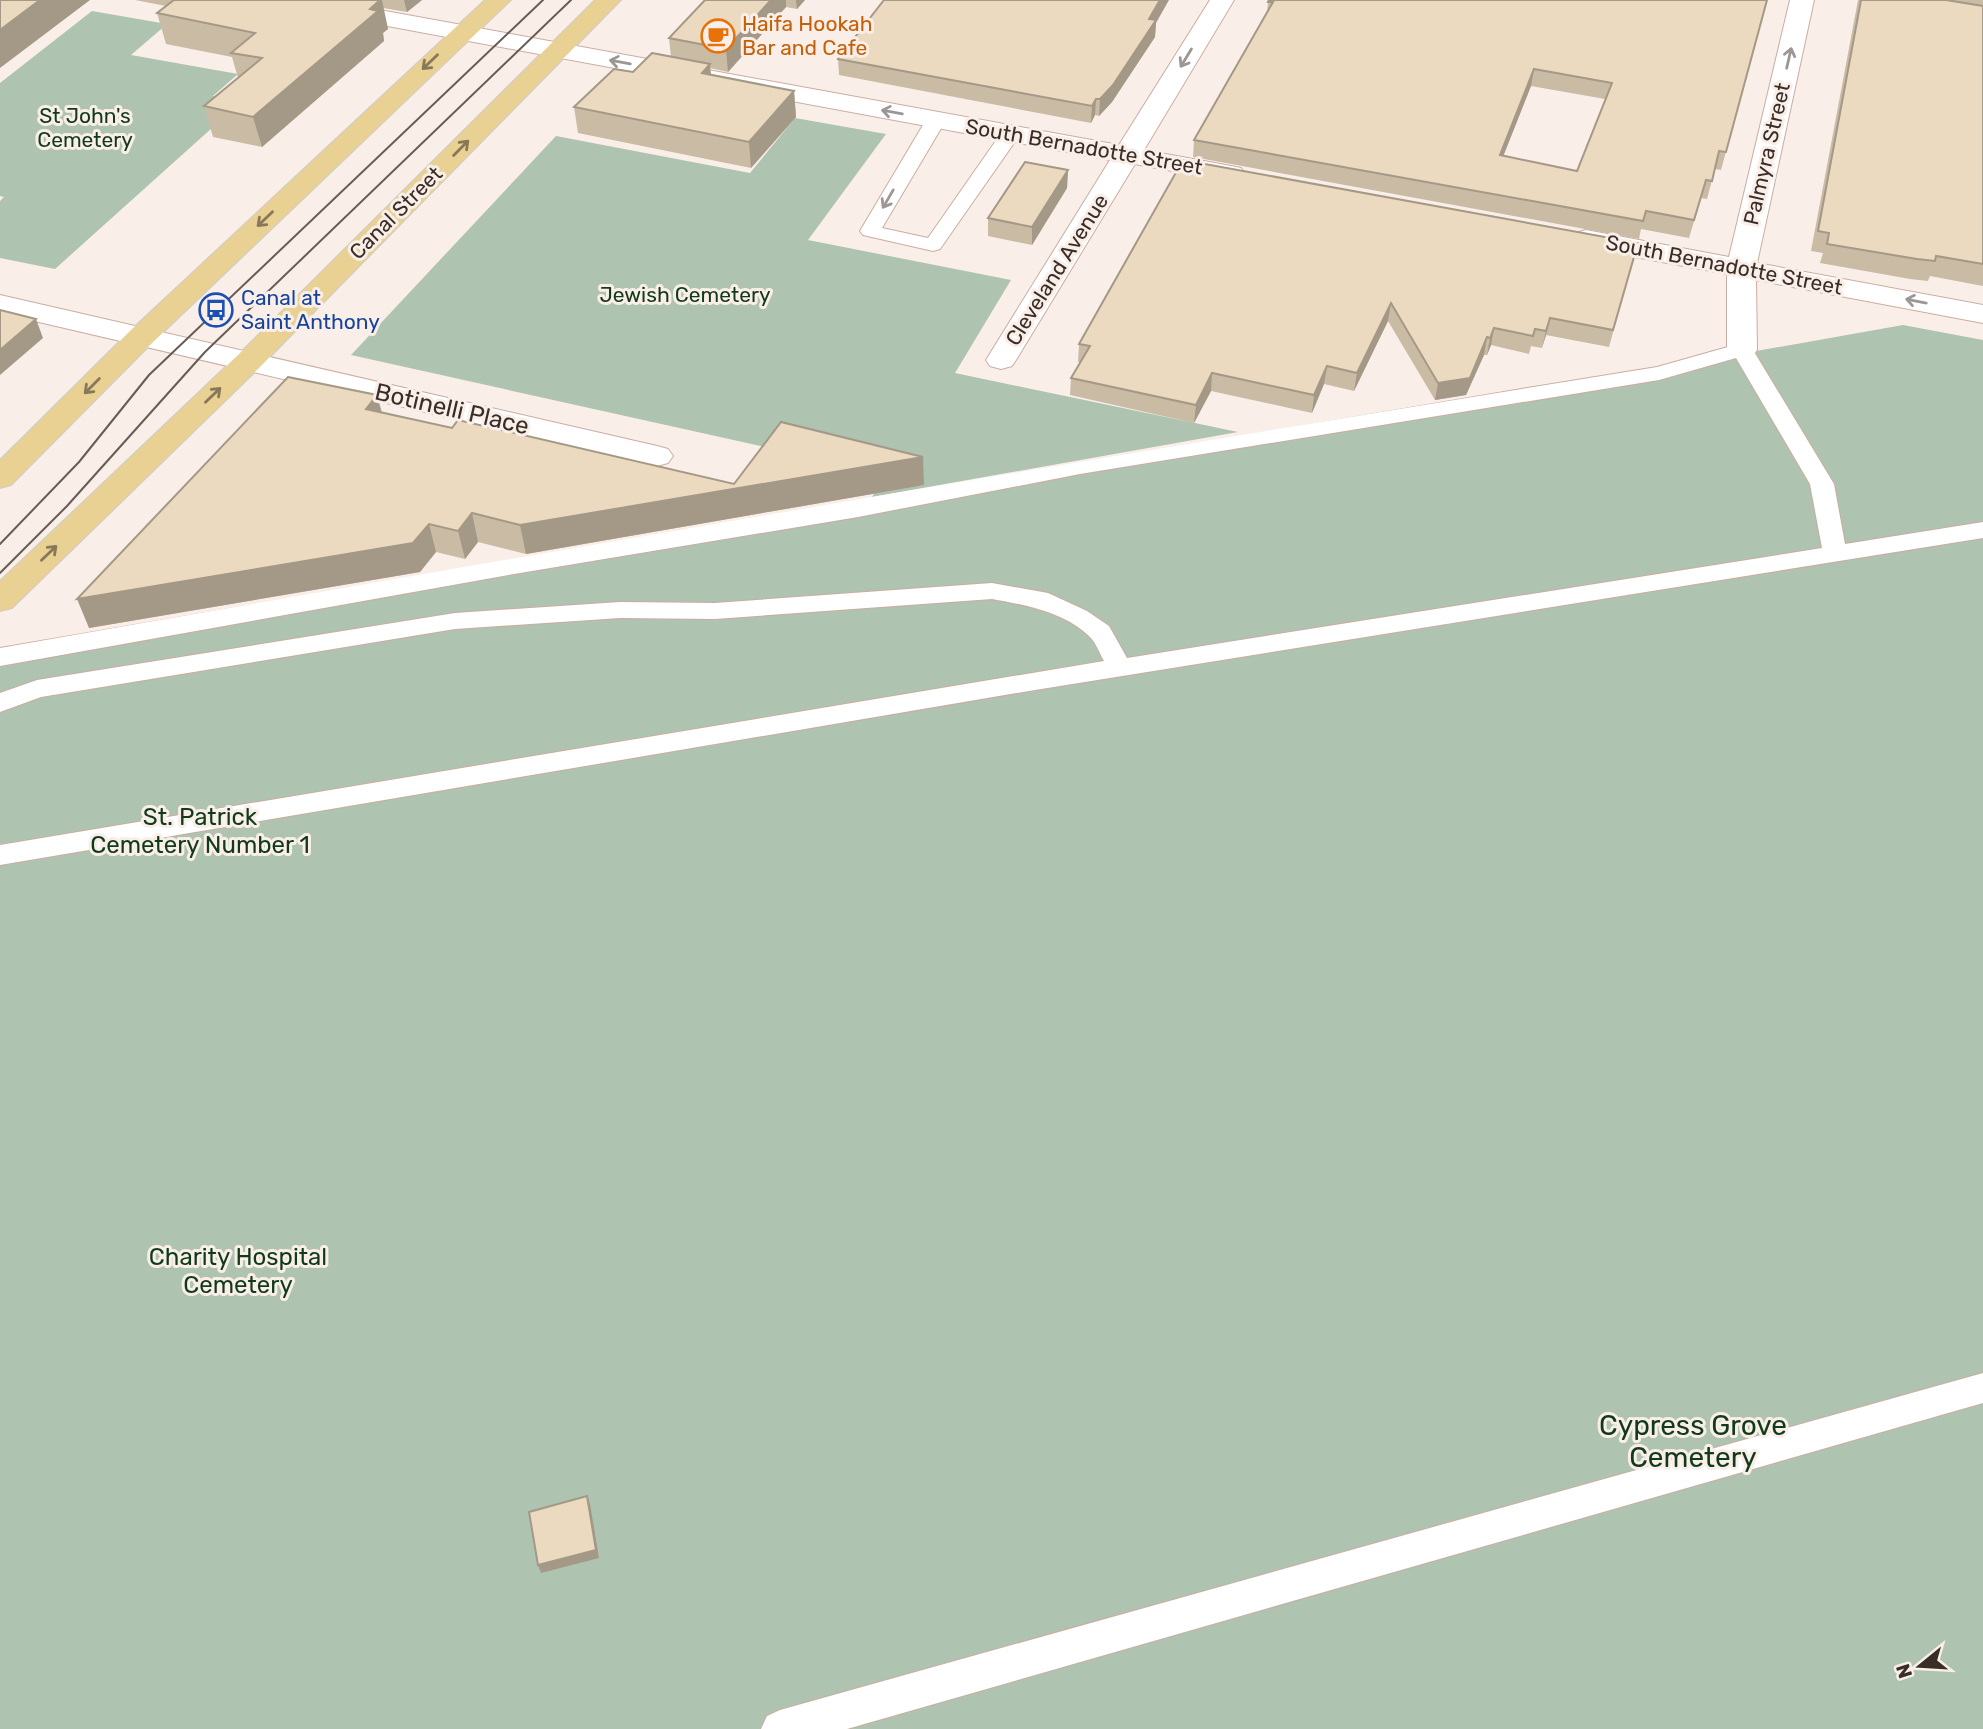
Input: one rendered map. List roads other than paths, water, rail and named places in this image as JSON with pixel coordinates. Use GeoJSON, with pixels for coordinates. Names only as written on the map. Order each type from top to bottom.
{"type":"FeatureCollection","features":[{"type":"Feature","properties":{"kind":"main road"},"geometry":{"type":"LineString","coordinates":[[0,478],[141,337],[499,0]]}},
{"type":"Feature","properties":{"kind":"main road","name":"Canal Street"},"geometry":{"type":"LineString","coordinates":[[0,600],[248,362],[609,0]]}},
{"type":"Feature","properties":{"kind":"street","name":"South Bernadotte Street"},"geometry":{"type":"LineString","coordinates":[[285,0],[1251,177]]}},
{"type":"Feature","properties":{"kind":"street","name":"Cleveland Avenue"},"geometry":{"type":"LineString","coordinates":[[1001,360],[1222,0]]}},
{"type":"Feature","properties":{"kind":"street","name":"Palmyra Street"},"geometry":{"type":"LineString","coordinates":[[1742,351],[1741,268],[1802,0]]}},
{"type":"Feature","properties":{"kind":"street","name":"South Bernadotte Street"},"geometry":{"type":"LineString","coordinates":[[1564,235],[1983,314]]}},
{"type":"Feature","properties":{"kind":"street","name":"Botinelli Place"},"geometry":{"type":"LineString","coordinates":[[0,304],[657,456]]}},
{"type":"Feature","properties":{"kind":"lane"},"geometry":{"type":"LineString","coordinates":[[936,120],[870,231],[933,245],[1011,133]]}},
{"type":"Feature","properties":{"kind":"lane"},"geometry":{"type":"LineString","coordinates":[[0,657],[514,566],[858,509],[1080,467],[1659,373],[1742,351],[1822,484],[1835,554]]}},
{"type":"Feature","properties":{"kind":"lane"},"geometry":{"type":"LineString","coordinates":[[0,855],[1120,667],[1983,530]]}},
{"type":"Feature","properties":{"kind":"lane"},"geometry":{"type":"LineString","coordinates":[[0,703],[37,689],[455,621],[620,610],[715,611],[992,591],[1039,599],[1078,617],[1100,632],[1120,667]]}},
{"type":"Feature","properties":{"kind":"lane"},"geometry":{"type":"LineString","coordinates":[[780,1729],[1983,1388]]}},
{"type":"Feature","properties":{"kind":"tram line"},"geometry":{"type":"LineString","coordinates":[[0,544],[79,462],[149,375],[543,0]]}},
{"type":"Feature","properties":{"kind":"tram line"},"geometry":{"type":"LineString","coordinates":[[0,573],[67,506],[205,352],[571,0]]}},
{"type":"Feature","properties":{"kind":"place","name":"Haifa Hookah Bar and Cafe"},"geometry":{"type":"Point","coordinates":[718,36]}},
{"type":"Feature","properties":{"kind":"place","name":"Canal at Saint Anthony"},"geometry":{"type":"Point","coordinates":[216,310]}},
{"type":"Feature","properties":{"kind":"park label","name":"St John's Cemetery"},"geometry":{"type":"Point","coordinates":[85,128]}},
{"type":"Feature","properties":{"kind":"park label","name":"Jewish Cemetery"},"geometry":{"type":"Point","coordinates":[685,295]}},
{"type":"Feature","properties":{"kind":"park label","name":"St. Patrick Cemetery Number 1"},"geometry":{"type":"Point","coordinates":[200,831]}},
{"type":"Feature","properties":{"kind":"park label","name":"Charity Hospital Cemetery"},"geometry":{"type":"Point","coordinates":[238,1271]}},
{"type":"Feature","properties":{"kind":"park label","name":"Cypress Grove Cemetery"},"geometry":{"type":"Point","coordinates":[1693,1441]}}]}
